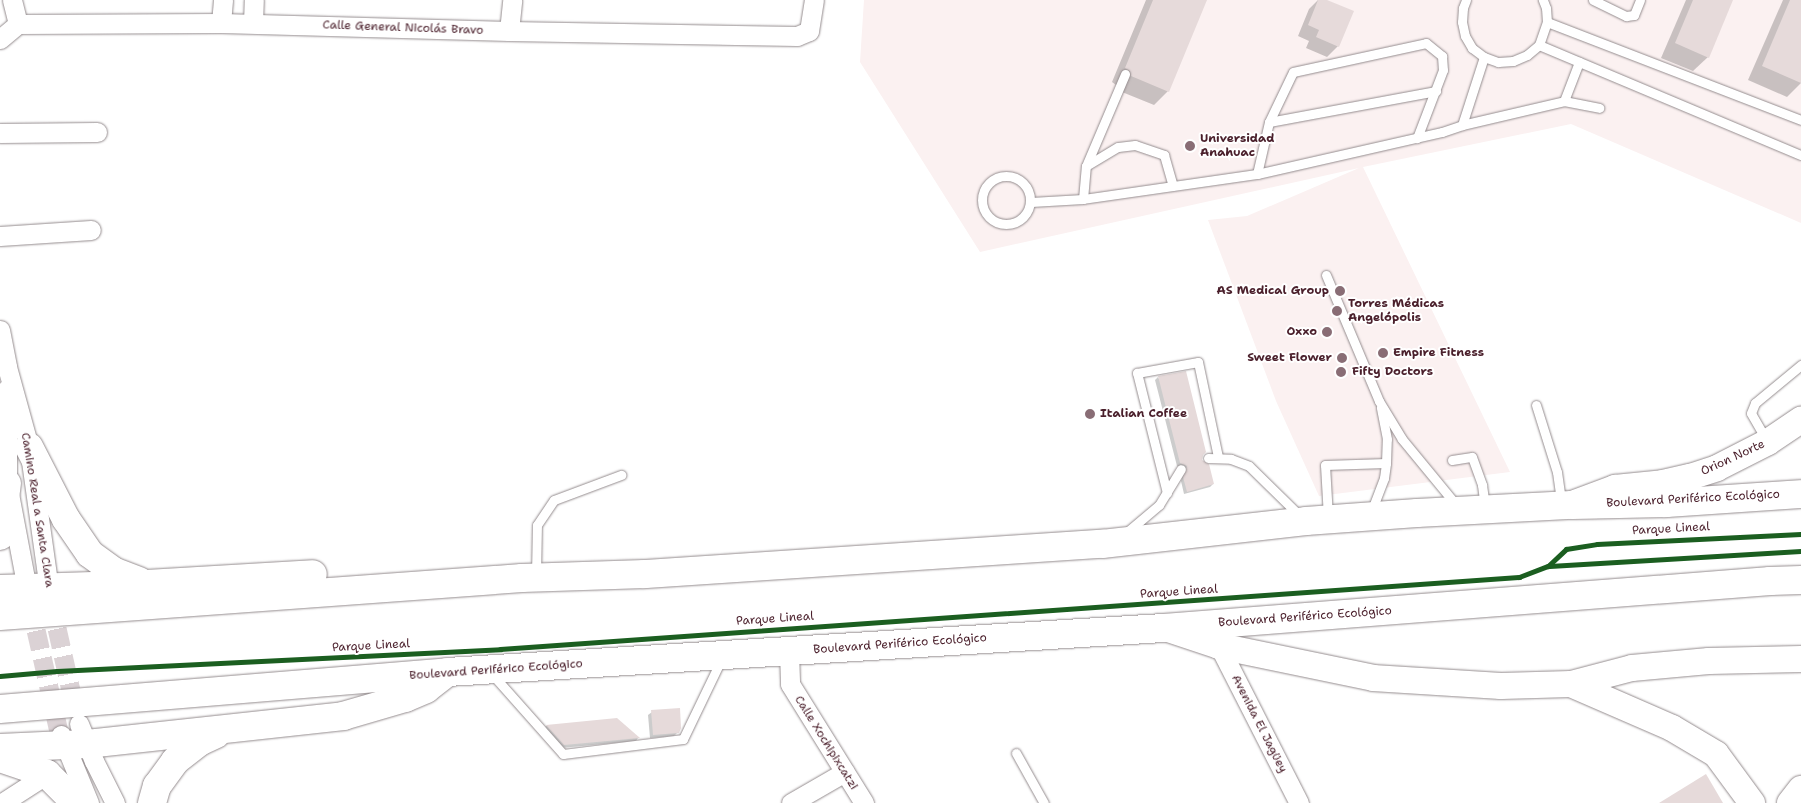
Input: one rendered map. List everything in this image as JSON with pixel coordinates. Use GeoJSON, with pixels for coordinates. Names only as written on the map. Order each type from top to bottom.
{"type":"FeatureCollection","features":[{"type":"Feature","properties":{"kind":"highway"},"geometry":{"type":"LineString","coordinates":[[30,447],[66,518],[90,554],[113,571],[147,584]]}},
{"type":"Feature","properties":{"kind":"highway"},"geometry":{"type":"LineString","coordinates":[[0,536],[4,469]]}},
{"type":"Feature","properties":{"kind":"highway","name":"Boulevard Periférico Ecológico"},"geometry":{"type":"LineString","coordinates":[[0,616],[529,578],[646,574],[1102,544],[1317,521],[1473,509],[1666,503],[1801,494]]}},
{"type":"Feature","properties":{"kind":"highway"},"geometry":{"type":"LineString","coordinates":[[0,589],[39,593],[147,584],[378,570],[462,568],[506,570],[529,578]]}},
{"type":"Feature","properties":{"kind":"highway","name":"Boulevard Periférico Ecológico"},"geometry":{"type":"LineString","coordinates":[[0,709],[448,672],[1164,628],[1770,580],[1801,580]]}},
{"type":"Feature","properties":{"kind":"highway"},"geometry":{"type":"LineString","coordinates":[[0,748],[73,736],[228,729],[323,719],[363,711],[426,689],[448,672]]}},
{"type":"Feature","properties":{"kind":"highway"},"geometry":{"type":"LineString","coordinates":[[152,803],[157,786],[175,761],[199,742],[228,729]]}},
{"type":"Feature","properties":{"kind":"highway"},"geometry":{"type":"LineString","coordinates":[[0,758],[47,774],[76,803]]}},
{"type":"Feature","properties":{"kind":"street"},"geometry":{"type":"LineString","coordinates":[[0,39],[18,24],[12,0]]}},
{"type":"Feature","properties":{"kind":"street"},"geometry":{"type":"LineString","coordinates":[[221,23],[223,0]]}},
{"type":"Feature","properties":{"kind":"street"},"geometry":{"type":"LineString","coordinates":[[253,23],[254,0]]}},
{"type":"Feature","properties":{"kind":"street"},"geometry":{"type":"LineString","coordinates":[[510,31],[512,0]]}},
{"type":"Feature","properties":{"kind":"street","name":"Calle General Nicolás Bravo"},"geometry":{"type":"LineString","coordinates":[[18,24],[253,23],[510,31],[797,36],[809,31],[814,0]]}},
{"type":"Feature","properties":{"kind":"street"},"geometry":{"type":"LineString","coordinates":[[0,133],[97,132]]}},
{"type":"Feature","properties":{"kind":"street"},"geometry":{"type":"LineString","coordinates":[[0,236],[91,230]]}},
{"type":"Feature","properties":{"kind":"street","name":"Camino Real a Santa Clara"},"geometry":{"type":"LineString","coordinates":[[0,330],[7,367],[30,447],[39,593]]}},
{"type":"Feature","properties":{"kind":"street","name":"Camino Real a Santa Clara"},"geometry":{"type":"LineString","coordinates":[[7,367],[4,469],[39,593]]}},
{"type":"Feature","properties":{"kind":"street","name":"Orion Norte"},"geometry":{"type":"LineString","coordinates":[[1567,505],[1615,488],[1663,483],[1717,468],[1768,442],[1801,420]]}},
{"type":"Feature","properties":{"kind":"street"},"geometry":{"type":"LineString","coordinates":[[1164,628],[1219,646],[1373,678],[1501,686],[1570,684],[1632,668],[1709,662],[1801,659]]}},
{"type":"Feature","properties":{"kind":"street","name":"Avenida El Jagüey"},"geometry":{"type":"LineString","coordinates":[[1219,646],[1299,803]]}},
{"type":"Feature","properties":{"kind":"street","name":"Calle Xochipixcatzi"},"geometry":{"type":"LineString","coordinates":[[789,652],[790,684],[864,803]]}},
{"type":"Feature","properties":{"kind":"street"},"geometry":{"type":"LineString","coordinates":[[1570,684],[1672,728],[1716,754],[1752,803]]}},
{"type":"Feature","properties":{"kind":"street"},"geometry":{"type":"LineString","coordinates":[[73,736],[89,803]]}},
{"type":"Feature","properties":{"kind":"street"},"geometry":{"type":"LineString","coordinates":[[73,736],[115,803]]}},
{"type":"Feature","properties":{"kind":"street"},"geometry":{"type":"LineString","coordinates":[[791,803],[845,772]]}},
{"type":"Feature","properties":{"kind":"street"},"geometry":{"type":"LineString","coordinates":[[2,803],[47,774]]}},
{"type":"Feature","properties":{"kind":"street"},"geometry":{"type":"LineString","coordinates":[[1790,803],[1801,789]]}},
{"type":"Feature","properties":{"kind":"lane"},"geometry":{"type":"LineString","coordinates":[[1466,0],[1462,22],[1465,36],[1472,48],[1484,57],[1498,62],[1513,61],[1527,55],[1539,45],[1547,22],[1543,0]]}},
{"type":"Feature","properties":{"kind":"lane"},"geometry":{"type":"LineString","coordinates":[[1594,1],[1626,16],[1634,15],[1640,0]]}},
{"type":"Feature","properties":{"kind":"lane"},"geometry":{"type":"LineString","coordinates":[[1547,22],[1801,120]]}},
{"type":"Feature","properties":{"kind":"lane"},"geometry":{"type":"LineString","coordinates":[[1257,174],[1269,122],[1293,72],[1426,43],[1442,56],[1444,70],[1417,138]]}},
{"type":"Feature","properties":{"kind":"lane"},"geometry":{"type":"LineString","coordinates":[[1539,45],[1801,155]]}},
{"type":"Feature","properties":{"kind":"lane"},"geometry":{"type":"LineString","coordinates":[[1462,124],[1484,57]]}},
{"type":"Feature","properties":{"kind":"lane"},"geometry":{"type":"LineString","coordinates":[[1564,101],[1579,62]]}},
{"type":"Feature","properties":{"kind":"lane"},"geometry":{"type":"LineString","coordinates":[[1083,199],[1086,166],[1125,74]]}},
{"type":"Feature","properties":{"kind":"lane"},"geometry":{"type":"LineString","coordinates":[[1269,122],[1436,90]]}},
{"type":"Feature","properties":{"kind":"lane"},"geometry":{"type":"LineString","coordinates":[[1031,202],[1083,199],[1257,174],[1417,138],[1462,124],[1564,101],[1599,108]]}},
{"type":"Feature","properties":{"kind":"lane"},"geometry":{"type":"LineString","coordinates":[[1086,166],[1118,147],[1135,145],[1164,155],[1173,186]]}},
{"type":"Feature","properties":{"kind":"lane"},"geometry":{"type":"LineString","coordinates":[[1004,176],[1018,179],[1028,190],[1031,202],[1023,218],[1009,224],[994,221],[984,210],[982,195],[990,182],[1004,176]]}},
{"type":"Feature","properties":{"kind":"lane"},"geometry":{"type":"LineString","coordinates":[[1326,275],[1380,401],[1402,439],[1473,509],[1482,485],[1472,457],[1452,460]]}},
{"type":"Feature","properties":{"kind":"lane"},"geometry":{"type":"LineString","coordinates":[[1167,494],[1137,373],[1198,362],[1218,457]]}},
{"type":"Feature","properties":{"kind":"lane"},"geometry":{"type":"LineString","coordinates":[[1768,442],[1752,413],[1755,403],[1801,365]]}},
{"type":"Feature","properties":{"kind":"lane"},"geometry":{"type":"LineString","coordinates":[[1368,517],[1384,478],[1386,463],[1387,439],[1380,401]]}},
{"type":"Feature","properties":{"kind":"lane"},"geometry":{"type":"LineString","coordinates":[[1536,405],[1567,505]]}},
{"type":"Feature","properties":{"kind":"lane"},"geometry":{"type":"LineString","coordinates":[[1208,458],[1231,458],[1249,466],[1317,521]]}},
{"type":"Feature","properties":{"kind":"lane"},"geometry":{"type":"LineString","coordinates":[[1317,521],[1325,465],[1386,463]]}},
{"type":"Feature","properties":{"kind":"lane"},"geometry":{"type":"LineString","coordinates":[[1102,544],[1137,526],[1160,505],[1181,469]]}},
{"type":"Feature","properties":{"kind":"lane"},"geometry":{"type":"LineString","coordinates":[[529,578],[537,525],[554,500],[621,475]]}},
{"type":"Feature","properties":{"kind":"lane"},"geometry":{"type":"LineString","coordinates":[[489,670],[563,754],[683,739],[724,655]]}},
{"type":"Feature","properties":{"kind":"lane"},"geometry":{"type":"LineString","coordinates":[[1016,753],[1044,803]]}},
{"type":"Feature","properties":{"kind":"shaded area","name":"Universidad Anahuac"},"geometry":{"type":"Polygon","coordinates":[[[864,0],[1801,0],[1801,223],[1571,124],[1363,167],[1510,472],[1319,496],[1276,401],[1208,220],[1247,216],[1359,168],[980,252],[860,62],[864,0]]]}},
{"type":"Feature","properties":{"kind":"building"},"geometry":{"type":"Polygon","coordinates":[[[1153,0],[1207,0],[1169,92],[1131,76],[1130,71],[1125,68],[1153,0]]]}},
{"type":"Feature","properties":{"kind":"building"},"geometry":{"type":"Polygon","coordinates":[[[1318,0],[1327,0],[1354,11],[1339,47],[1316,37],[1319,30],[1308,25],[1318,0]]]}},
{"type":"Feature","properties":{"kind":"building"},"geometry":{"type":"Polygon","coordinates":[[[1693,0],[1733,0],[1709,58],[1675,43],[1693,0]]]}},
{"type":"Feature","properties":{"kind":"building"},"geometry":{"type":"Polygon","coordinates":[[[1790,0],[1801,0],[1801,83],[1762,66],[1790,0]]]}},
{"type":"Feature","properties":{"kind":"building"},"geometry":{"type":"Polygon","coordinates":[[[1186,371],[1206,452],[1202,460],[1209,464],[1214,484],[1187,492],[1183,477],[1187,466],[1180,463],[1158,376],[1186,371]]]}},
{"type":"Feature","properties":{"kind":"building"},"geometry":{"type":"Polygon","coordinates":[[[680,708],[681,728],[679,733],[653,735],[651,710],[680,708]]]}},
{"type":"Feature","properties":{"kind":"building"},"geometry":{"type":"Polygon","coordinates":[[[617,718],[640,738],[564,745],[546,725],[617,718]]]}},
{"type":"Feature","properties":{"kind":"building"},"geometry":{"type":"Polygon","coordinates":[[[1706,774],[1723,803],[1659,803],[1706,774]]]}},
{"type":"Feature","properties":{"kind":"tunnel"},"geometry":{"type":"LineString","coordinates":[[51,601],[76,713]]}},
{"type":"Feature","properties":{"kind":"tunnel"},"geometry":{"type":"LineString","coordinates":[[30,603],[59,732]]}},
{"type":"Feature","properties":{"kind":"cycle path","name":"Parque Lineal"},"geometry":{"type":"LineString","coordinates":[[0,676],[57,671],[500,649],[1519,577],[1548,566],[1566,549],[1597,544],[1801,534]]}},
{"type":"Feature","properties":{"kind":"cycle path"},"geometry":{"type":"LineString","coordinates":[[1548,566],[1801,551]]}},
{"type":"Feature","properties":{"kind":"place","name":"Universidad Anahuac"},"geometry":{"type":"Point","coordinates":[1190,146]}},
{"type":"Feature","properties":{"kind":"place","name":"AS Medical Group"},"geometry":{"type":"Point","coordinates":[1340,291]}},
{"type":"Feature","properties":{"kind":"place","name":"Torres Médicas Angelópolis"},"geometry":{"type":"Point","coordinates":[1337,311]}},
{"type":"Feature","properties":{"kind":"place","name":"Oxxo"},"geometry":{"type":"Point","coordinates":[1327,332]}},
{"type":"Feature","properties":{"kind":"place","name":"Empire Fitness"},"geometry":{"type":"Point","coordinates":[1383,353]}},
{"type":"Feature","properties":{"kind":"place","name":"Sweet Flower"},"geometry":{"type":"Point","coordinates":[1342,358]}},
{"type":"Feature","properties":{"kind":"place","name":"Fifty Doctors"},"geometry":{"type":"Point","coordinates":[1341,372]}},
{"type":"Feature","properties":{"kind":"place","name":"Italian Coffee"},"geometry":{"type":"Point","coordinates":[1090,414]}}]}
